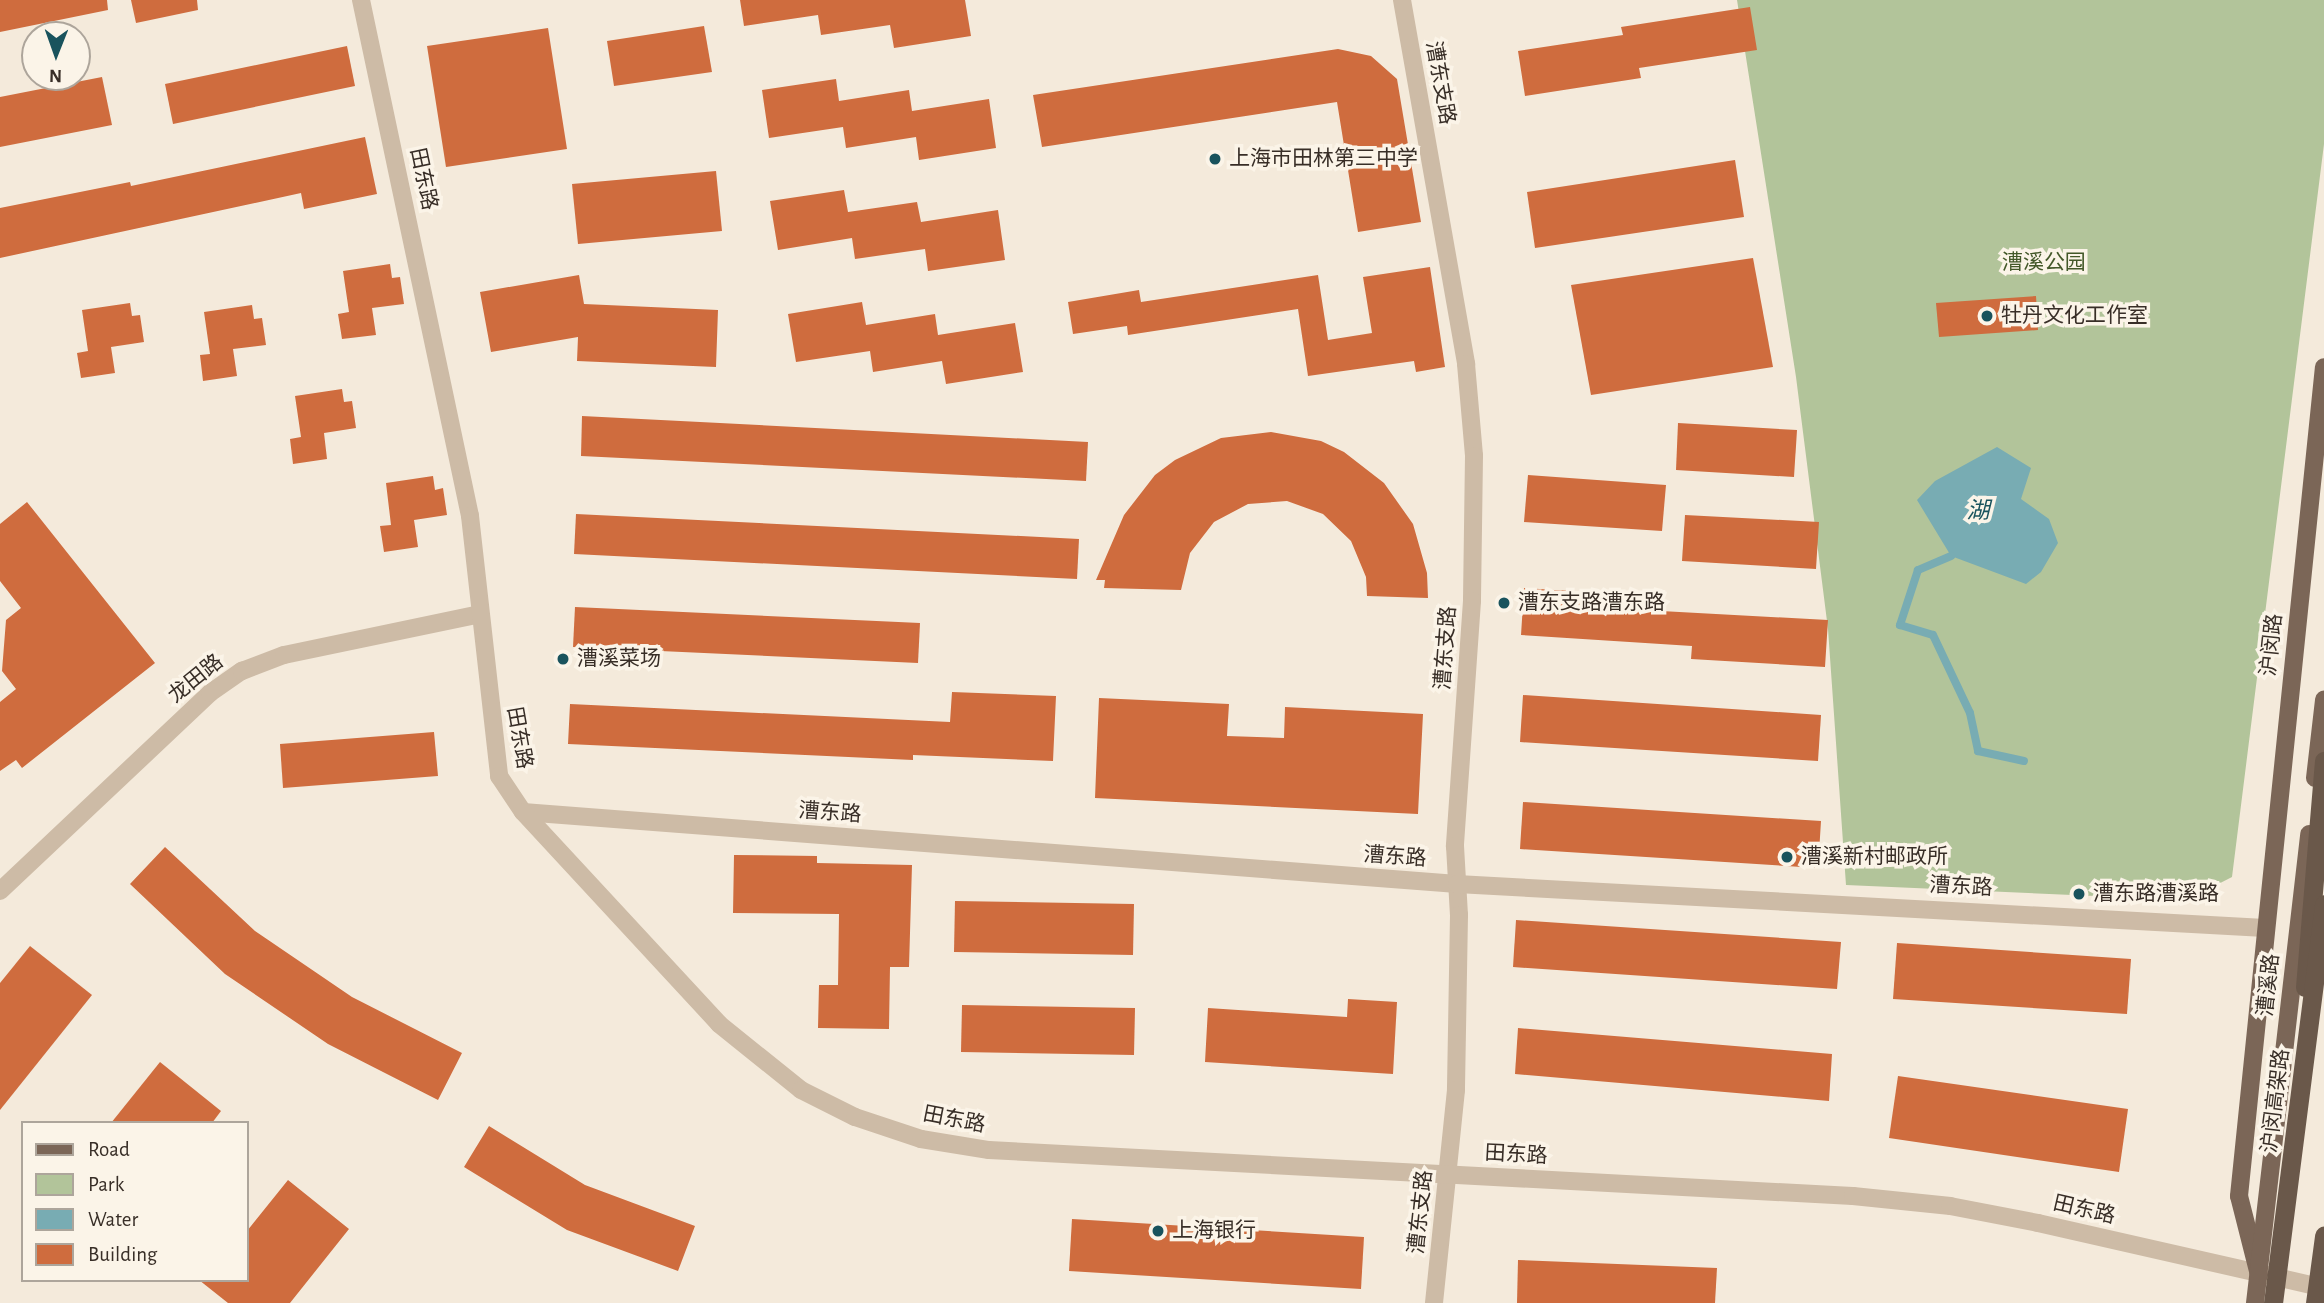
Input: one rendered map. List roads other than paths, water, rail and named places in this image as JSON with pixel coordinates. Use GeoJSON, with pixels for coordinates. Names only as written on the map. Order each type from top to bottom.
{"type":"FeatureCollection","features":[{"type":"Feature","properties":{"kind":"highway"},"geometry":{"type":"LineString","coordinates":[[2287,1195],[2324,761]]}},
{"type":"Feature","properties":{"kind":"highway","name":"沪闵高架路"},"geometry":{"type":"LineString","coordinates":[[2273,1303],[2324,904]]}},
{"type":"Feature","properties":{"kind":"highway"},"geometry":{"type":"LineString","coordinates":[[2315,1303],[2324,1236]]}},
{"type":"Feature","properties":{"kind":"main road","name":"沪闵路"},"geometry":{"type":"LineString","coordinates":[[2265,928],[2324,367]]}},
{"type":"Feature","properties":{"kind":"main road","name":"漕溪路"},"geometry":{"type":"LineString","coordinates":[[2255,1303],[2324,700]]}},
{"type":"Feature","properties":{"kind":"main road","name":"漕溪路"},"geometry":{"type":"LineString","coordinates":[[2259,1275],[2239,1196],[2265,928]]}},
{"type":"Feature","properties":{"kind":"street","name":"田东路"},"geometry":{"type":"LineString","coordinates":[[361,0],[451,412],[470,516],[495,758],[509,794],[719,1024],[801,1090],[855,1117],[921,1139],[1001,1151],[1853,1196],[1950,1206],[2324,1288]]}},
{"type":"Feature","properties":{"kind":"street","name":"漕东支路"},"geometry":{"type":"LineString","coordinates":[[1402,0],[1472,414],[1472,601],[1455,846],[1456,1090],[1434,1303]]}},
{"type":"Feature","properties":{"kind":"street","name":"龙田路"},"geometry":{"type":"LineString","coordinates":[[0,891],[210,693],[242,671],[284,655],[480,614]]}},
{"type":"Feature","properties":{"kind":"street","name":"漕东路"},"geometry":{"type":"LineString","coordinates":[[523,811],[1457,884],[2265,928]]}},
{"type":"Feature","properties":{"kind":"water","name":"湖"},"geometry":{"type":"Polygon","coordinates":[[[1997,447],[2031,468],[2021,499],[2049,519],[2058,543],[2041,572],[2026,584],[1951,556],[1917,500],[1935,481],[1997,447]]]}},
{"type":"Feature","properties":{"kind":"waterway"},"geometry":{"type":"LineString","coordinates":[[1951,556],[1918,570],[1900,625],[1933,635],[1970,713],[1978,751],[2024,761]]}},
{"type":"Feature","properties":{"kind":"place","name":"上海市田林第三中学"},"geometry":{"type":"Point","coordinates":[1215,159]}},
{"type":"Feature","properties":{"kind":"place","name":"牡丹文化工作室"},"geometry":{"type":"Point","coordinates":[1987,316]}},
{"type":"Feature","properties":{"kind":"place","name":"漕东支路漕东路"},"geometry":{"type":"Point","coordinates":[1504,603]}},
{"type":"Feature","properties":{"kind":"place","name":"漕溪菜场"},"geometry":{"type":"Point","coordinates":[563,659]}},
{"type":"Feature","properties":{"kind":"place","name":"漕溪新村邮政所"},"geometry":{"type":"Point","coordinates":[1787,857]}},
{"type":"Feature","properties":{"kind":"place","name":"漕东路漕溪路"},"geometry":{"type":"Point","coordinates":[2079,894]}},
{"type":"Feature","properties":{"kind":"place","name":"上海银行"},"geometry":{"type":"Point","coordinates":[1158,1231]}},
{"type":"Feature","properties":{"kind":"park label","name":"漕溪公园"},"geometry":{"type":"Point","coordinates":[2044,263]}}]}
